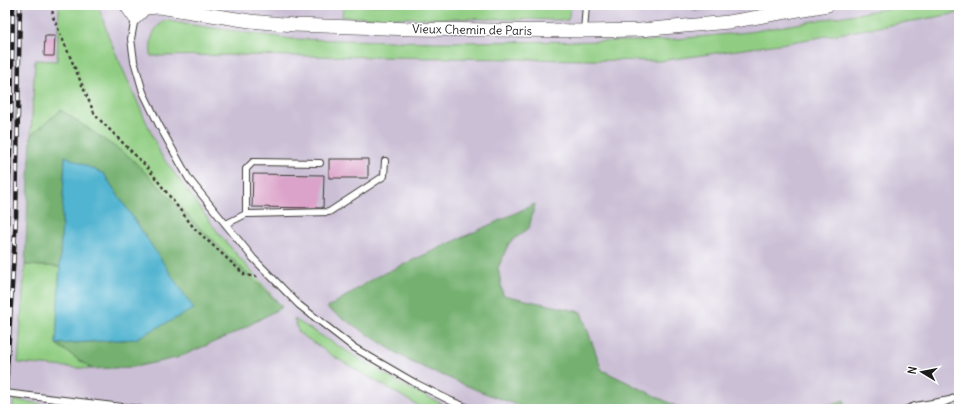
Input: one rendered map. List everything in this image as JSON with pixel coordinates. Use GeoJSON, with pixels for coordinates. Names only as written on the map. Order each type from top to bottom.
{"type":"FeatureCollection","features":[{"type":"Feature","properties":{"kind":"street"},"geometry":{"type":"LineString","coordinates":[[126,5],[135,18]]}},
{"type":"Feature","properties":{"kind":"street","name":"Vieux Chemin de Paris"},"geometry":{"type":"LineString","coordinates":[[135,18],[145,8],[159,7],[294,26],[413,30],[640,30],[729,22],[828,5]]}},
{"type":"Feature","properties":{"kind":"lane"},"geometry":{"type":"LineString","coordinates":[[584,31],[586,5]]}},
{"type":"Feature","properties":{"kind":"lane"},"geometry":{"type":"LineString","coordinates":[[135,18],[131,39],[134,61],[143,92],[159,125],[189,179],[253,258],[299,305],[353,347],[415,383],[471,409]]}},
{"type":"Feature","properties":{"kind":"lane"},"geometry":{"type":"LineString","coordinates":[[226,224],[246,214],[329,212],[384,176],[385,161]]}},
{"type":"Feature","properties":{"kind":"lane"},"geometry":{"type":"LineString","coordinates":[[246,214],[246,169],[253,162],[320,163]]}},
{"type":"Feature","properties":{"kind":"lane"},"geometry":{"type":"LineString","coordinates":[[5,393],[139,409]]}},
{"type":"Feature","properties":{"kind":"lane"},"geometry":{"type":"LineString","coordinates":[[929,409],[959,396]]}},
{"type":"Feature","properties":{"kind":"lane"},"geometry":{"type":"LineString","coordinates":[[907,409],[915,406],[950,400]]}},
{"type":"Feature","properties":{"kind":"path"},"geometry":{"type":"LineString","coordinates":[[52,5],[53,17],[95,115],[147,167],[194,228],[239,270],[245,275],[264,278],[269,273]]}},
{"type":"Feature","properties":{"kind":"shaded area"},"geometry":{"type":"Polygon","coordinates":[[[5,5],[959,5],[959,409],[5,409],[5,5]]]}},
{"type":"Feature","properties":{"kind":"green space"},"geometry":{"type":"Polygon","coordinates":[[[59,5],[98,5],[109,38],[161,155],[220,235],[282,307],[201,229],[131,158],[61,110],[31,135],[35,60],[57,61],[59,5]]]}},
{"type":"Feature","properties":{"kind":"green space"},"geometry":{"type":"Polygon","coordinates":[[[343,5],[571,5],[568,20],[342,17],[343,5]]]}},
{"type":"Feature","properties":{"kind":"green space"},"geometry":{"type":"Polygon","coordinates":[[[694,5],[769,5],[694,10],[694,5]]]}},
{"type":"Feature","properties":{"kind":"green space"},"geometry":{"type":"Polygon","coordinates":[[[959,5],[959,13],[786,43],[660,61],[236,55],[151,56],[152,36],[160,24],[165,20],[293,39],[438,42],[656,41],[749,32],[903,6],[959,5]]]}},
{"type":"Feature","properties":{"kind":"green space"},"geometry":{"type":"Polygon","coordinates":[[[61,110],[131,158],[201,229],[282,307],[233,334],[177,358],[134,367],[92,369],[56,344],[135,339],[65,156],[60,267],[25,265],[31,135],[61,110]]]}},
{"type":"Feature","properties":{"kind":"green space"},"geometry":{"type":"Polygon","coordinates":[[[535,204],[529,228],[509,243],[498,268],[503,295],[581,312],[602,370],[682,409],[528,409],[479,391],[409,361],[327,308],[374,278],[535,204]]]}},
{"type":"Feature","properties":{"kind":"green space"},"geometry":{"type":"Polygon","coordinates":[[[25,265],[60,267],[56,344],[92,369],[18,363],[25,265]]]}},
{"type":"Feature","properties":{"kind":"green space"},"geometry":{"type":"Polygon","coordinates":[[[294,319],[401,384],[453,409],[424,409],[333,356],[299,333],[294,319]]]}},
{"type":"Feature","properties":{"kind":"green space"},"geometry":{"type":"Polygon","coordinates":[[[14,400],[81,409],[12,409],[14,400]]]}},
{"type":"Feature","properties":{"kind":"green space"},"geometry":{"type":"Polygon","coordinates":[[[844,400],[846,409],[817,409],[844,400]]]}},
{"type":"Feature","properties":{"kind":"water"},"geometry":{"type":"Polygon","coordinates":[[[65,156],[104,174],[194,309],[135,339],[56,344],[65,156]]]}},
{"type":"Feature","properties":{"kind":"building"},"geometry":{"type":"Polygon","coordinates":[[[325,5],[325,7],[302,6],[325,5]]]}},
{"type":"Feature","properties":{"kind":"building"},"geometry":{"type":"Polygon","coordinates":[[[705,5],[731,5],[731,8],[704,8],[705,5]]]}},
{"type":"Feature","properties":{"kind":"building"},"geometry":{"type":"Polygon","coordinates":[[[45,36],[55,36],[54,56],[44,56],[45,36]]]}},
{"type":"Feature","properties":{"kind":"building"},"geometry":{"type":"Polygon","coordinates":[[[329,159],[368,159],[368,178],[329,178],[329,159]]]}},
{"type":"Feature","properties":{"kind":"building"},"geometry":{"type":"Polygon","coordinates":[[[253,174],[324,175],[323,208],[252,207],[253,174]]]}},
{"type":"Feature","properties":{"kind":"railway"},"geometry":{"type":"LineString","coordinates":[[5,275],[11,129],[13,5]]}},
{"type":"Feature","properties":{"kind":"railway"},"geometry":{"type":"LineString","coordinates":[[5,407],[16,217],[20,5]]}}]}
